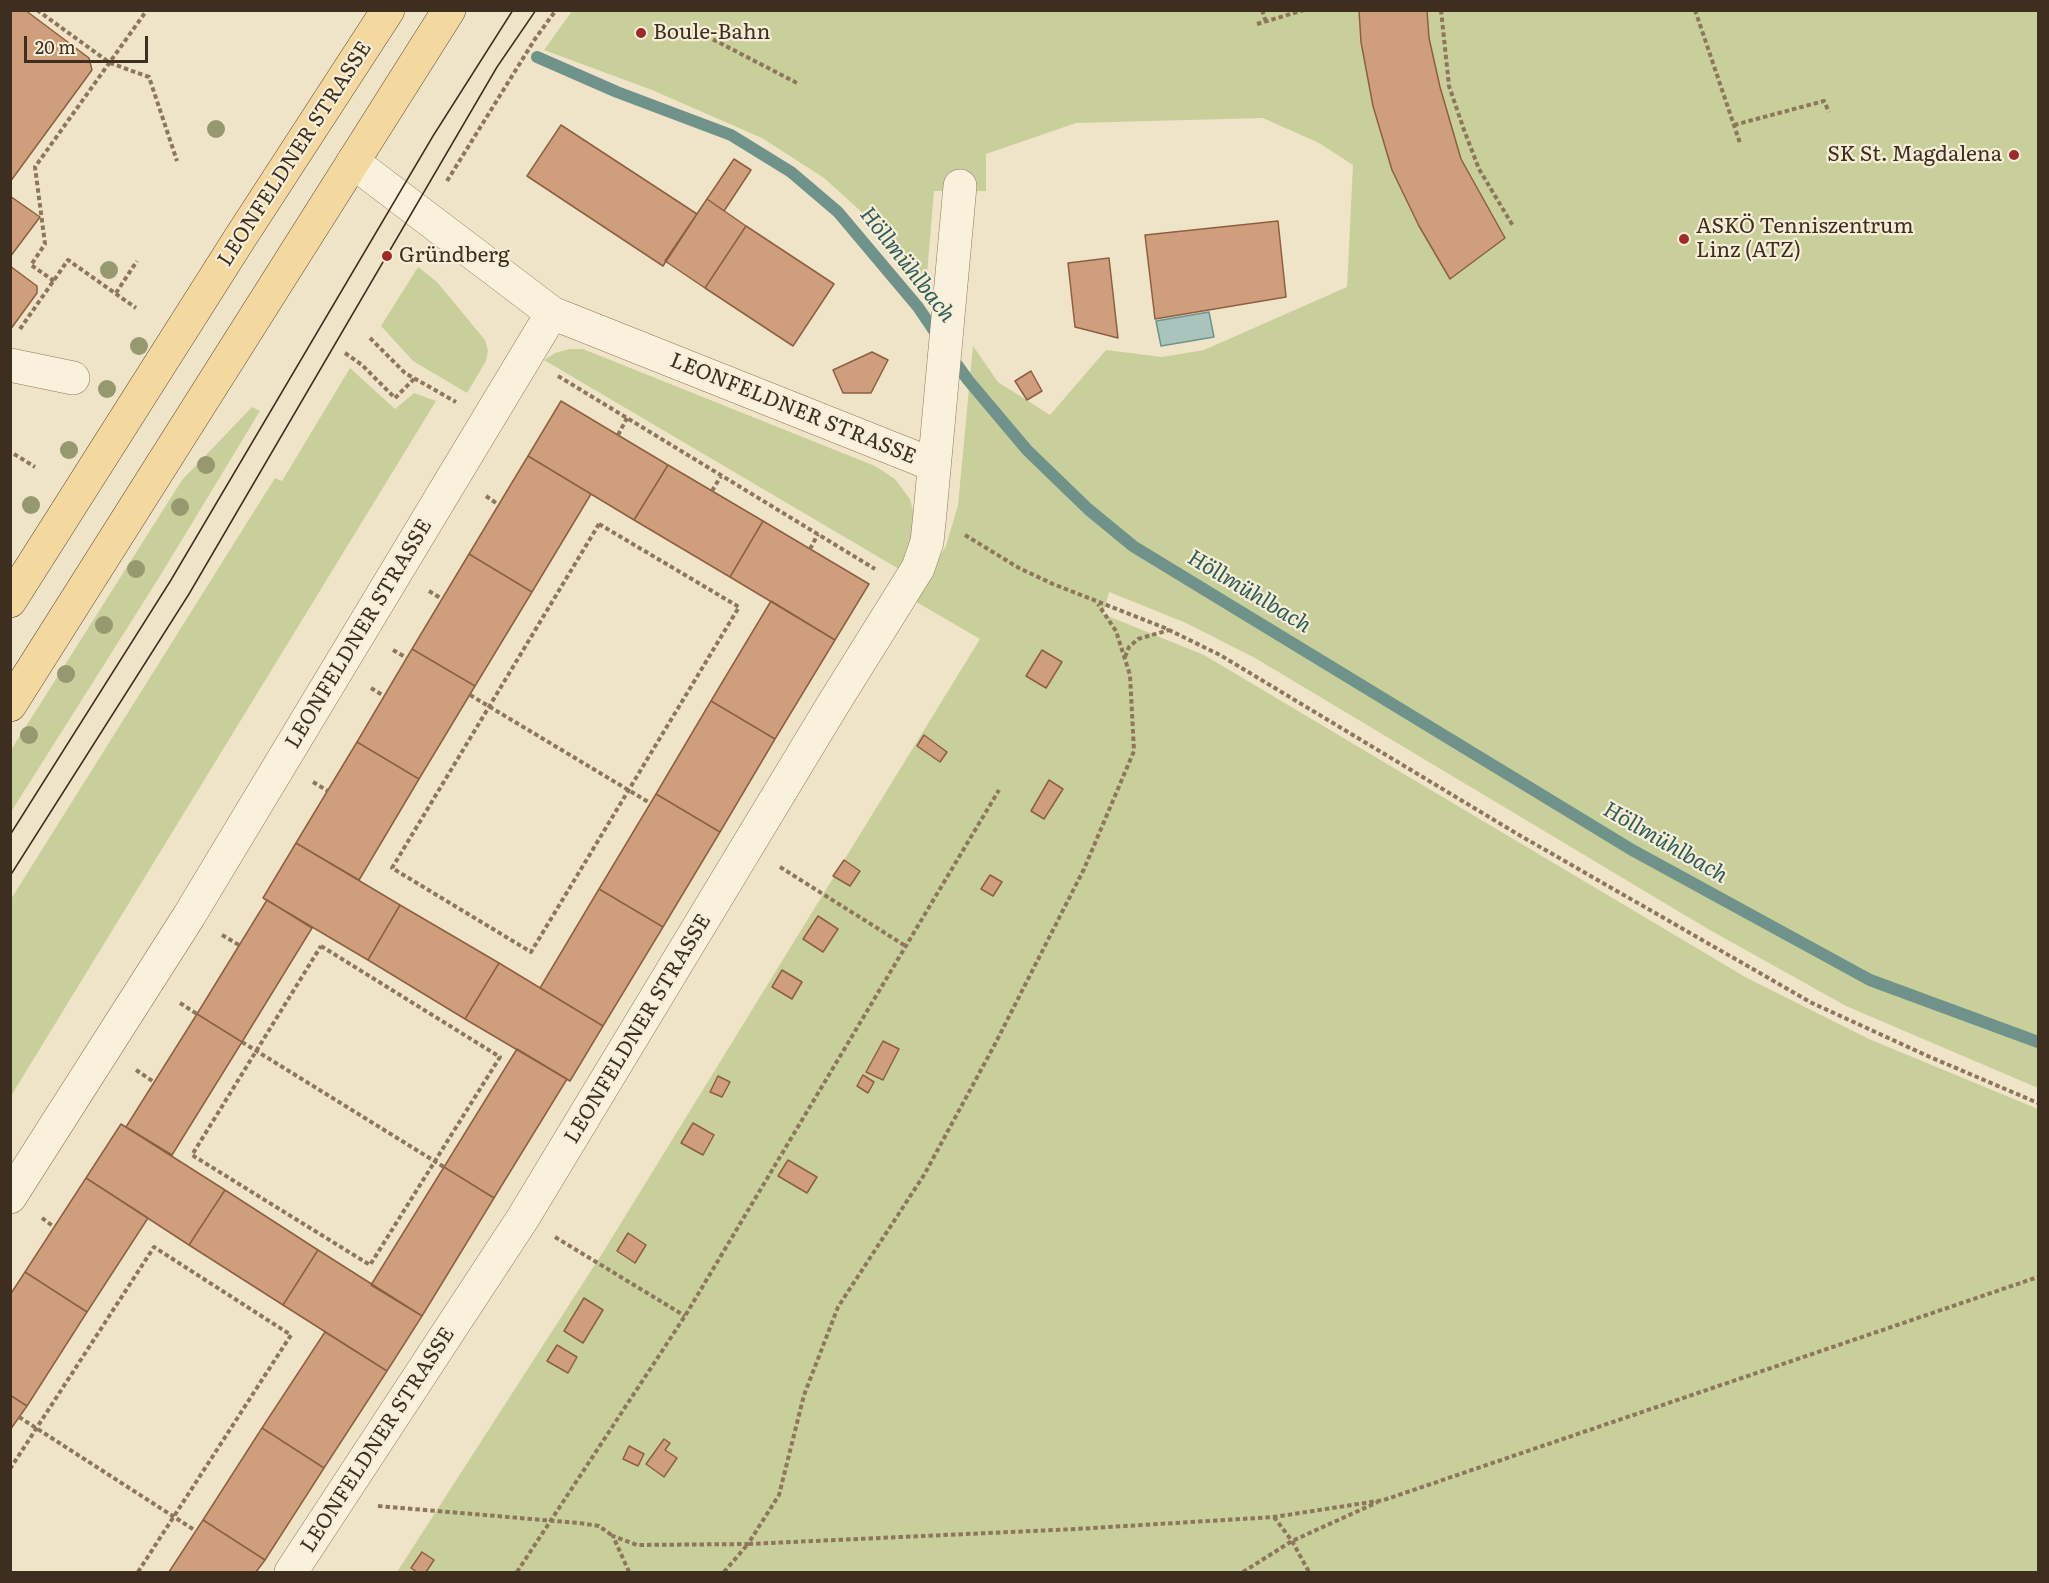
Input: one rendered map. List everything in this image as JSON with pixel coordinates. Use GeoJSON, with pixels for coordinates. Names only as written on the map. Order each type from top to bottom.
{"type":"FeatureCollection","features":[{"type":"Feature","properties":{"kind":"main road","name":"LEONFELDNER STRASSE"},"geometry":{"type":"LineString","coordinates":[[10,601],[240,238],[388,10]]}},
{"type":"Feature","properties":{"kind":"main road"},"geometry":{"type":"LineString","coordinates":[[10,705],[449,10]]}},
{"type":"Feature","properties":{"kind":"street","name":"LEONFELDNER STRASSE"},"geometry":{"type":"LineString","coordinates":[[352,162],[552,313],[934,465]]}},
{"type":"Feature","properties":{"kind":"street","name":"LEONFELDNER STRASSE"},"geometry":{"type":"LineString","coordinates":[[291,1572],[524,1218],[832,706],[918,568],[924,551],[930,513],[960,186]]}},
{"type":"Feature","properties":{"kind":"street","name":"LEONFELDNER STRASSE"},"geometry":{"type":"LineString","coordinates":[[10,1197],[189,916],[552,313]]}},
{"type":"Feature","properties":{"kind":"street"},"geometry":{"type":"LineString","coordinates":[[12,351],[73,378]]}},
{"type":"Feature","properties":{"kind":"path"},"geometry":{"type":"LineString","coordinates":[[37,10],[110,63],[149,77],[177,161]]}},
{"type":"Feature","properties":{"kind":"path"},"geometry":{"type":"LineString","coordinates":[[54,281],[31,265],[45,244],[35,168],[147,10]]}},
{"type":"Feature","properties":{"kind":"path"},"geometry":{"type":"LineString","coordinates":[[447,181],[534,39],[556,10]]}},
{"type":"Feature","properties":{"kind":"path"},"geometry":{"type":"LineString","coordinates":[[1262,10],[1266,22]]}},
{"type":"Feature","properties":{"kind":"path"},"geometry":{"type":"LineString","coordinates":[[1257,24],[1304,10]]}},
{"type":"Feature","properties":{"kind":"path"},"geometry":{"type":"LineString","coordinates":[[1441,10],[1449,86],[1479,169],[1513,225]]}},
{"type":"Feature","properties":{"kind":"path"},"geometry":{"type":"LineString","coordinates":[[1695,10],[1740,143]]}},
{"type":"Feature","properties":{"kind":"path"},"geometry":{"type":"LineString","coordinates":[[693,29],[797,83]]}},
{"type":"Feature","properties":{"kind":"path"},"geometry":{"type":"LineString","coordinates":[[1734,125],[1824,101],[1828,112]]}},
{"type":"Feature","properties":{"kind":"path"},"geometry":{"type":"LineString","coordinates":[[12,351],[68,260],[136,308]]}},
{"type":"Feature","properties":{"kind":"path"},"geometry":{"type":"LineString","coordinates":[[116,293],[137,261]]}},
{"type":"Feature","properties":{"kind":"path"},"geometry":{"type":"LineString","coordinates":[[370,338],[405,373],[488,420]]}},
{"type":"Feature","properties":{"kind":"path"},"geometry":{"type":"LineString","coordinates":[[345,353],[362,365],[395,398],[415,378]]}},
{"type":"Feature","properties":{"kind":"path"},"geometry":{"type":"LineString","coordinates":[[554,374],[907,588]]}},
{"type":"Feature","properties":{"kind":"path"},"geometry":{"type":"LineString","coordinates":[[618,435],[627,418]]}},
{"type":"Feature","properties":{"kind":"path"},"geometry":{"type":"LineString","coordinates":[[14,454],[35,467]]}},
{"type":"Feature","properties":{"kind":"path"},"geometry":{"type":"LineString","coordinates":[[712,491],[721,476]]}},
{"type":"Feature","properties":{"kind":"path"},"geometry":{"type":"LineString","coordinates":[[930,513],[1019,567],[1098,603],[1169,630],[1220,655],[1514,832],[1772,981],[1857,1025],[2038,1103]]}},
{"type":"Feature","properties":{"kind":"path"},"geometry":{"type":"LineString","coordinates":[[599,524],[739,607],[531,952],[392,868],[489,707],[599,524]]}},
{"type":"Feature","properties":{"kind":"path"},"geometry":{"type":"LineString","coordinates":[[810,549],[818,534]]}},
{"type":"Feature","properties":{"kind":"path"},"geometry":{"type":"LineString","coordinates":[[724,1572],[748,1544],[779,1495],[804,1395],[838,1307],[924,1175],[1084,869],[1124,777],[1134,751],[1130,675],[1116,631],[1098,603]]}},
{"type":"Feature","properties":{"kind":"path"},"geometry":{"type":"LineString","coordinates":[[1125,657],[1129,647],[1138,639],[1169,630]]}},
{"type":"Feature","properties":{"kind":"path"},"geometry":{"type":"LineString","coordinates":[[470,695],[650,803]]}},
{"type":"Feature","properties":{"kind":"path"},"geometry":{"type":"LineString","coordinates":[[517,1572],[685,1316],[904,945],[999,790]]}},
{"type":"Feature","properties":{"kind":"path"},"geometry":{"type":"LineString","coordinates":[[747,847],[904,945]]}},
{"type":"Feature","properties":{"kind":"path"},"geometry":{"type":"LineString","coordinates":[[321,946],[500,1057],[370,1265],[192,1155],[256,1050],[321,946]]}},
{"type":"Feature","properties":{"kind":"path"},"geometry":{"type":"LineString","coordinates":[[242,1042],[444,1167]]}},
{"type":"Feature","properties":{"kind":"path"},"geometry":{"type":"LineString","coordinates":[[524,1218],[685,1316]]}},
{"type":"Feature","properties":{"kind":"path"},"geometry":{"type":"LineString","coordinates":[[10,1469],[154,1247],[291,1335],[138,1572]]}},
{"type":"Feature","properties":{"kind":"path"},"geometry":{"type":"LineString","coordinates":[[1242,1572],[1292,1541],[1384,1500],[2038,1277]]}},
{"type":"Feature","properties":{"kind":"path"},"geometry":{"type":"LineString","coordinates":[[19,1417],[196,1531]]}},
{"type":"Feature","properties":{"kind":"path"},"geometry":{"type":"LineString","coordinates":[[337,1502],[599,1526],[613,1536],[637,1545],[748,1544],[1076,1529],[1274,1517],[1384,1500]]}},
{"type":"Feature","properties":{"kind":"path"},"geometry":{"type":"LineString","coordinates":[[1274,1517],[1292,1541],[1310,1572]]}},
{"type":"Feature","properties":{"kind":"path"},"geometry":{"type":"LineString","coordinates":[[613,1536],[629,1572]]}},
{"type":"Feature","properties":{"kind":"green space"},"geometry":{"type":"Polygon","coordinates":[[[572,11],[2038,11],[2038,1088],[1846,1006],[1708,929],[1255,658],[1186,623],[1109,592],[1103,614],[1204,655],[1747,978],[1869,1039],[2038,1109],[2038,1572],[397,1572],[605,1249],[980,639],[913,600],[946,546],[958,505],[973,346],[998,382],[1050,415],[1106,350],[1162,357],[1204,350],[1347,287],[1353,165],[1319,143],[1263,118],[1076,123],[986,154],[986,191],[934,191],[926,286],[876,225],[824,178],[762,138],[652,90],[544,50],[572,11]]]}},
{"type":"Feature","properties":{"kind":"green space"},"geometry":{"type":"Polygon","coordinates":[[[418,267],[437,282],[485,340],[488,351],[486,361],[467,393],[413,361],[381,326],[418,267]]]}},
{"type":"Feature","properties":{"kind":"green space"},"geometry":{"type":"Polygon","coordinates":[[[569,349],[583,349],[875,466],[895,479],[910,499],[917,526],[904,572],[544,360],[555,353],[569,349]]]}},
{"type":"Feature","properties":{"kind":"green space"},"geometry":{"type":"Polygon","coordinates":[[[350,368],[395,409],[414,393],[436,401],[11,1096],[11,899],[275,478],[282,481],[350,368]]]}},
{"type":"Feature","properties":{"kind":"green space"},"geometry":{"type":"Polygon","coordinates":[[[252,407],[260,411],[160,576],[11,812],[11,750],[182,480],[252,407]]]}},
{"type":"Feature","properties":{"kind":"water"},"geometry":{"type":"Polygon","coordinates":[[[1209,312],[1214,337],[1161,346],[1156,321],[1209,312]]]}},
{"type":"Feature","properties":{"kind":"building"},"geometry":{"type":"Polygon","coordinates":[[[10,10],[25,10],[89,58],[92,70],[10,182],[10,10]]]}},
{"type":"Feature","properties":{"kind":"building"},"geometry":{"type":"Polygon","coordinates":[[[1359,10],[1427,10],[1429,38],[1440,87],[1461,159],[1505,238],[1450,279],[1419,226],[1392,170],[1373,106],[1361,42],[1359,10]]]}},
{"type":"Feature","properties":{"kind":"building"},"geometry":{"type":"Polygon","coordinates":[[[561,125],[697,214],[663,266],[527,176],[561,125]]]}},
{"type":"Feature","properties":{"kind":"building"},"geometry":{"type":"Polygon","coordinates":[[[734,159],[751,170],[724,211],[707,199],[734,159]]]}},
{"type":"Feature","properties":{"kind":"building"},"geometry":{"type":"Polygon","coordinates":[[[10,196],[40,217],[10,257],[10,196]]]}},
{"type":"Feature","properties":{"kind":"building"},"geometry":{"type":"Polygon","coordinates":[[[707,199],[746,226],[705,288],[665,261],[707,199]]]}},
{"type":"Feature","properties":{"kind":"building"},"geometry":{"type":"Polygon","coordinates":[[[1278,221],[1286,297],[1155,319],[1145,235],[1278,221]]]}},
{"type":"Feature","properties":{"kind":"building"},"geometry":{"type":"Polygon","coordinates":[[[746,226],[834,284],[793,346],[705,288],[746,226]]]}},
{"type":"Feature","properties":{"kind":"building"},"geometry":{"type":"Polygon","coordinates":[[[1109,258],[1118,338],[1075,327],[1068,263],[1109,258]]]}},
{"type":"Feature","properties":{"kind":"building"},"geometry":{"type":"Polygon","coordinates":[[[10,266],[37,286],[37,293],[10,330],[10,266]]]}},
{"type":"Feature","properties":{"kind":"building"},"geometry":{"type":"Polygon","coordinates":[[[872,352],[888,360],[871,393],[843,393],[833,370],[872,352]]]}},
{"type":"Feature","properties":{"kind":"building"},"geometry":{"type":"Polygon","coordinates":[[[1031,371],[1042,391],[1027,400],[1015,381],[1031,371]]]}},
{"type":"Feature","properties":{"kind":"building"},"geometry":{"type":"Polygon","coordinates":[[[561,401],[668,465],[634,520],[528,456],[561,401]]]}},
{"type":"Feature","properties":{"kind":"building"},"geometry":{"type":"Polygon","coordinates":[[[528,456],[591,494],[532,592],[469,554],[528,456]]]}},
{"type":"Feature","properties":{"kind":"building"},"geometry":{"type":"Polygon","coordinates":[[[668,465],[763,521],[730,577],[634,520],[668,465]]]}},
{"type":"Feature","properties":{"kind":"building"},"geometry":{"type":"Polygon","coordinates":[[[763,521],[869,584],[835,640],[730,577],[763,521]]]}},
{"type":"Feature","properties":{"kind":"building"},"geometry":{"type":"Polygon","coordinates":[[[469,554],[532,592],[475,686],[412,649],[469,554]]]}},
{"type":"Feature","properties":{"kind":"building"},"geometry":{"type":"Polygon","coordinates":[[[771,601],[835,640],[775,739],[711,701],[771,601]]]}},
{"type":"Feature","properties":{"kind":"building"},"geometry":{"type":"Polygon","coordinates":[[[412,649],[475,686],[419,779],[357,742],[412,649]]]}},
{"type":"Feature","properties":{"kind":"building"},"geometry":{"type":"Polygon","coordinates":[[[1042,650],[1062,662],[1046,688],[1026,676],[1042,650]]]}},
{"type":"Feature","properties":{"kind":"building"},"geometry":{"type":"Polygon","coordinates":[[[711,701],[775,739],[720,832],[656,794],[711,701]]]}},
{"type":"Feature","properties":{"kind":"building"},"geometry":{"type":"Polygon","coordinates":[[[924,735],[947,752],[940,762],[917,746],[924,735]]]}},
{"type":"Feature","properties":{"kind":"building"},"geometry":{"type":"Polygon","coordinates":[[[357,742],[419,779],[359,880],[296,843],[357,742]]]}},
{"type":"Feature","properties":{"kind":"building"},"geometry":{"type":"Polygon","coordinates":[[[1049,780],[1063,789],[1044,819],[1031,811],[1049,780]]]}},
{"type":"Feature","properties":{"kind":"building"},"geometry":{"type":"Polygon","coordinates":[[[656,794],[720,832],[663,927],[599,889],[656,794]]]}},
{"type":"Feature","properties":{"kind":"building"},"geometry":{"type":"Polygon","coordinates":[[[296,843],[400,905],[368,960],[263,898],[296,843]]]}},
{"type":"Feature","properties":{"kind":"building"},"geometry":{"type":"Polygon","coordinates":[[[844,860],[860,871],[850,886],[833,876],[844,860]]]}},
{"type":"Feature","properties":{"kind":"building"},"geometry":{"type":"Polygon","coordinates":[[[990,875],[1002,882],[993,896],[981,889],[990,875]]]}},
{"type":"Feature","properties":{"kind":"building"},"geometry":{"type":"Polygon","coordinates":[[[599,889],[663,927],[603,1026],[540,988],[599,889]]]}},
{"type":"Feature","properties":{"kind":"building"},"geometry":{"type":"Polygon","coordinates":[[[267,900],[312,928],[242,1042],[197,1014],[267,900]]]}},
{"type":"Feature","properties":{"kind":"building"},"geometry":{"type":"Polygon","coordinates":[[[400,905],[499,963],[465,1019],[368,960],[400,905]]]}},
{"type":"Feature","properties":{"kind":"building"},"geometry":{"type":"Polygon","coordinates":[[[818,916],[838,929],[823,952],[803,939],[818,916]]]}},
{"type":"Feature","properties":{"kind":"building"},"geometry":{"type":"Polygon","coordinates":[[[499,963],[603,1026],[570,1081],[465,1019],[499,963]]]}},
{"type":"Feature","properties":{"kind":"building"},"geometry":{"type":"Polygon","coordinates":[[[782,970],[802,982],[792,999],[772,987],[782,970]]]}},
{"type":"Feature","properties":{"kind":"building"},"geometry":{"type":"Polygon","coordinates":[[[197,1014],[242,1042],[172,1155],[126,1127],[197,1014]]]}},
{"type":"Feature","properties":{"kind":"building"},"geometry":{"type":"Polygon","coordinates":[[[883,1041],[899,1049],[883,1080],[866,1072],[883,1041]]]}},
{"type":"Feature","properties":{"kind":"building"},"geometry":{"type":"Polygon","coordinates":[[[517,1049],[567,1079],[494,1198],[444,1167],[517,1049]]]}},
{"type":"Feature","properties":{"kind":"building"},"geometry":{"type":"Polygon","coordinates":[[[863,1075],[874,1082],[868,1093],[857,1086],[863,1075]]]}},
{"type":"Feature","properties":{"kind":"building"},"geometry":{"type":"Polygon","coordinates":[[[718,1076],[730,1082],[722,1097],[710,1092],[718,1076]]]}},
{"type":"Feature","properties":{"kind":"building"},"geometry":{"type":"Polygon","coordinates":[[[693,1123],[714,1135],[703,1155],[681,1143],[693,1123]]]}},
{"type":"Feature","properties":{"kind":"building"},"geometry":{"type":"Polygon","coordinates":[[[121,1124],[225,1190],[189,1245],[86,1178],[121,1124]]]}},
{"type":"Feature","properties":{"kind":"building"},"geometry":{"type":"Polygon","coordinates":[[[788,1160],[817,1177],[807,1193],[778,1176],[788,1160]]]}},
{"type":"Feature","properties":{"kind":"building"},"geometry":{"type":"Polygon","coordinates":[[[444,1167],[494,1198],[422,1316],[371,1285],[444,1167]]]}},
{"type":"Feature","properties":{"kind":"building"},"geometry":{"type":"Polygon","coordinates":[[[86,1178],[148,1218],[87,1312],[25,1272],[86,1178]]]}},
{"type":"Feature","properties":{"kind":"building"},"geometry":{"type":"Polygon","coordinates":[[[225,1190],[318,1250],[283,1305],[189,1245],[225,1190]]]}},
{"type":"Feature","properties":{"kind":"building"},"geometry":{"type":"Polygon","coordinates":[[[628,1233],[646,1245],[635,1263],[617,1251],[628,1233]]]}},
{"type":"Feature","properties":{"kind":"building"},"geometry":{"type":"Polygon","coordinates":[[[318,1250],[422,1316],[387,1371],[283,1305],[318,1250]]]}},
{"type":"Feature","properties":{"kind":"building"},"geometry":{"type":"Polygon","coordinates":[[[25,1272],[87,1312],[27,1406],[10,1395],[10,1295],[25,1272]]]}},
{"type":"Feature","properties":{"kind":"building"},"geometry":{"type":"Polygon","coordinates":[[[584,1298],[603,1310],[583,1343],[564,1331],[584,1298]]]}},
{"type":"Feature","properties":{"kind":"building"},"geometry":{"type":"Polygon","coordinates":[[[325,1332],[387,1371],[324,1468],[262,1428],[325,1332]]]}},
{"type":"Feature","properties":{"kind":"building"},"geometry":{"type":"Polygon","coordinates":[[[557,1345],[577,1357],[568,1373],[547,1361],[557,1345]]]}},
{"type":"Feature","properties":{"kind":"building"},"geometry":{"type":"Polygon","coordinates":[[[10,1395],[27,1406],[10,1430],[10,1395]]]}},
{"type":"Feature","properties":{"kind":"building"},"geometry":{"type":"Polygon","coordinates":[[[262,1428],[324,1468],[265,1560],[203,1520],[262,1428]]]}},
{"type":"Feature","properties":{"kind":"building"},"geometry":{"type":"Polygon","coordinates":[[[664,1439],[670,1443],[665,1450],[677,1458],[664,1477],[646,1464],[664,1439]]]}},
{"type":"Feature","properties":{"kind":"building"},"geometry":{"type":"Polygon","coordinates":[[[629,1446],[644,1454],[638,1466],[623,1459],[629,1446]]]}},
{"type":"Feature","properties":{"kind":"building"},"geometry":{"type":"Polygon","coordinates":[[[203,1520],[265,1560],[256,1572],[169,1572],[203,1520]]]}},
{"type":"Feature","properties":{"kind":"building"},"geometry":{"type":"Polygon","coordinates":[[[422,1552],[434,1560],[426,1572],[417,1572],[411,1568],[422,1552]]]}},
{"type":"Feature","properties":{"kind":"waterway","name":"Höllmühlbach"},"geometry":{"type":"LineString","coordinates":[[537,57],[617,92],[731,135],[791,172],[838,212],[918,307],[939,338]]}},
{"type":"Feature","properties":{"kind":"waterway","name":"Höllmühlbach"},"geometry":{"type":"LineString","coordinates":[[950,355],[1027,450],[1088,509],[1133,546],[1634,851],[1870,980],[2038,1042]]}},
{"type":"Feature","properties":{"kind":"tram line"},"geometry":{"type":"LineString","coordinates":[[10,835],[171,580],[433,136],[513,10]]}},
{"type":"Feature","properties":{"kind":"tram line"},"geometry":{"type":"LineString","coordinates":[[10,876],[189,594],[497,67],[536,10]]}},
{"type":"Feature","properties":{"kind":"place","name":"Boule-Bahn"},"geometry":{"type":"Point","coordinates":[641,33]}},
{"type":"Feature","properties":{"kind":"place","name":"SK St. Magdalena"},"geometry":{"type":"Point","coordinates":[2014,155]}},
{"type":"Feature","properties":{"kind":"place","name":"ASKÖ Tenniszentrum Linz (ATZ)"},"geometry":{"type":"Point","coordinates":[1684,239]}},
{"type":"Feature","properties":{"kind":"place","name":"Gründberg"},"geometry":{"type":"Point","coordinates":[387,256]}}]}
